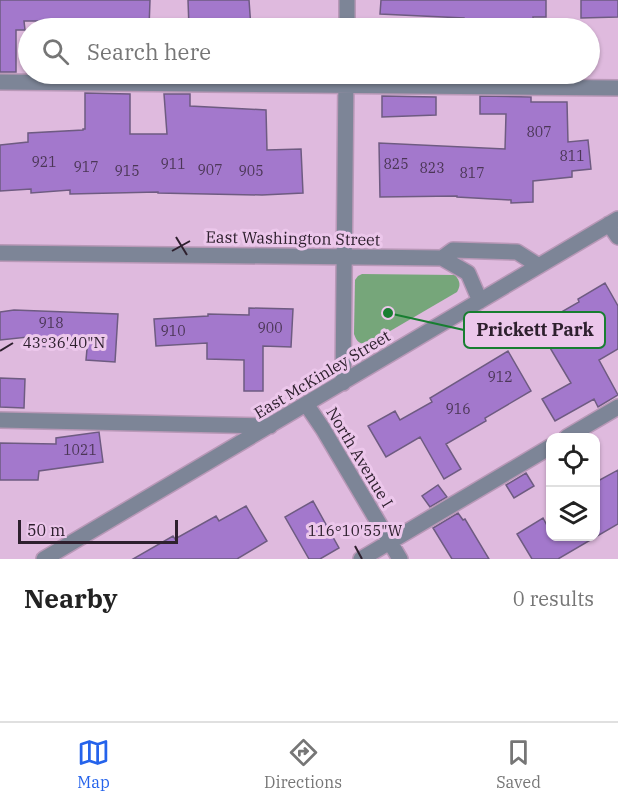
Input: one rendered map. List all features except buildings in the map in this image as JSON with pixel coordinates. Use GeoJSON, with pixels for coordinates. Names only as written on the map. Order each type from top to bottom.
{"type":"FeatureCollection","features":[{"type":"Feature","properties":{"kind":"street"},"geometry":{"type":"LineString","coordinates":[[347,0],[347,18]]}},
{"type":"Feature","properties":{"kind":"street"},"geometry":{"type":"LineString","coordinates":[[0,82],[18,82]]}},
{"type":"Feature","properties":{"kind":"street"},"geometry":{"type":"LineString","coordinates":[[343,382],[346,84]]}},
{"type":"Feature","properties":{"kind":"street"},"geometry":{"type":"LineString","coordinates":[[482,84],[618,88]]}},
{"type":"Feature","properties":{"kind":"street"},"geometry":{"type":"LineString","coordinates":[[614,222],[618,237]]}},
{"type":"Feature","properties":{"kind":"street","name":"East McKinley Street"},"geometry":{"type":"LineString","coordinates":[[44,559],[614,222]]}},
{"type":"Feature","properties":{"kind":"street","name":"East Washington Street"},"geometry":{"type":"LineString","coordinates":[[442,258],[453,250],[517,252],[539,266]]}},
{"type":"Feature","properties":{"kind":"street","name":"East Washington Street"},"geometry":{"type":"LineString","coordinates":[[0,253],[442,258],[468,273],[480,301]]}},
{"type":"Feature","properties":{"kind":"street","name":"North Avenue I"},"geometry":{"type":"LineString","coordinates":[[306,404],[400,559]]}},
{"type":"Feature","properties":{"kind":"street"},"geometry":{"type":"LineString","coordinates":[[575,433],[618,407]]}},
{"type":"Feature","properties":{"kind":"street"},"geometry":{"type":"LineString","coordinates":[[0,420],[270,426]]}},
{"type":"Feature","properties":{"kind":"street"},"geometry":{"type":"LineString","coordinates":[[361,559],[546,449]]}},
{"type":"Feature","properties":{"kind":"green space"},"geometry":{"type":"Polygon","coordinates":[[[362,274],[455,275],[459,285],[457,292],[365,344],[359,342],[354,334],[355,280],[362,274]]]}},
{"type":"Feature","properties":{"kind":"place","name":"Prickett Park"},"geometry":{"type":"Point","coordinates":[388,313]}}]}
